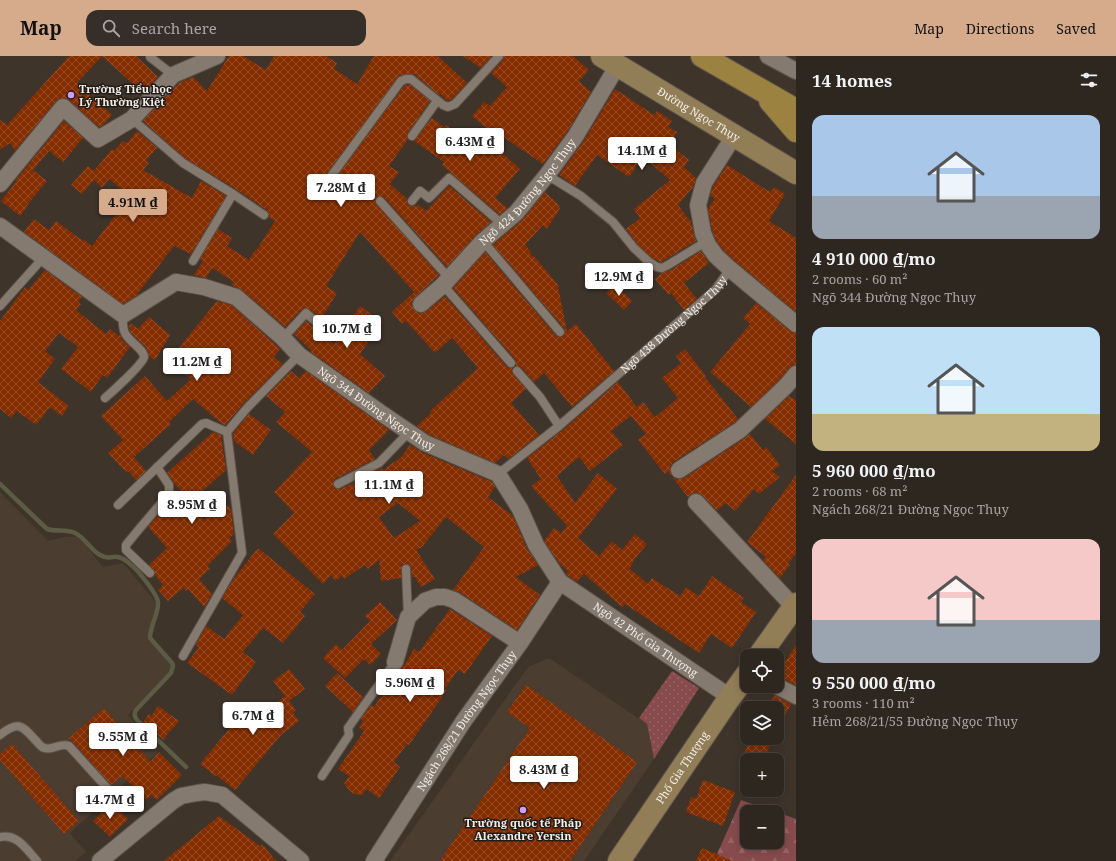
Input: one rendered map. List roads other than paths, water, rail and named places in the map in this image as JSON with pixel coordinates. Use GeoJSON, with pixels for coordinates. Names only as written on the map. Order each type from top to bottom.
{"type":"FeatureCollection","features":[{"type":"Feature","properties":{"kind":"main road"},"geometry":{"type":"LineString","coordinates":[[702,56],[796,110]]}},
{"type":"Feature","properties":{"kind":"main road"},"geometry":{"type":"LineString","coordinates":[[762,90],[796,131]]}},
{"type":"Feature","properties":{"kind":"street"},"geometry":{"type":"LineString","coordinates":[[0,184],[63,107],[98,139],[132,119],[173,75],[216,56]]}},
{"type":"Feature","properties":{"kind":"street"},"geometry":{"type":"LineString","coordinates":[[768,56],[796,70]]}},
{"type":"Feature","properties":{"kind":"street","name":"Đường Ngọc Thụy"},"geometry":{"type":"LineString","coordinates":[[610,61],[796,173]]}},
{"type":"Feature","properties":{"kind":"street","name":"Ngõ 424 Đường Ngọc Thụy"},"geometry":{"type":"LineString","coordinates":[[420,304],[446,281],[483,241],[516,213],[547,175],[576,136],[610,61]]}},
{"type":"Feature","properties":{"kind":"street","name":"Ngõ 438 Đường Ngọc Thụy"},"geometry":{"type":"LineString","coordinates":[[730,269],[716,256],[707,241],[699,219],[698,206],[704,183],[734,136]]}},
{"type":"Feature","properties":{"kind":"street"},"geometry":{"type":"LineString","coordinates":[[0,226],[123,315]]}},
{"type":"Feature","properties":{"kind":"street"},"geometry":{"type":"LineString","coordinates":[[730,269],[796,324]]}},
{"type":"Feature","properties":{"kind":"street","name":"Ngõ 344 Đường Ngọc Thụy"},"geometry":{"type":"LineString","coordinates":[[123,315],[176,282],[204,287],[236,297],[283,338],[299,355],[425,443],[498,474]]}},
{"type":"Feature","properties":{"kind":"street"},"geometry":{"type":"LineString","coordinates":[[679,470],[740,430],[786,386],[796,374]]}},
{"type":"Feature","properties":{"kind":"street"},"geometry":{"type":"LineString","coordinates":[[498,474],[520,509],[536,545],[560,582]]}},
{"type":"Feature","properties":{"kind":"street"},"geometry":{"type":"LineString","coordinates":[[696,502],[795,606],[765,649]]}},
{"type":"Feature","properties":{"kind":"street","name":"Ngách 268/21 Đường Ngọc Thụy"},"geometry":{"type":"LineString","coordinates":[[374,861],[463,722],[520,643],[560,582]]}},
{"type":"Feature","properties":{"kind":"street","name":"Ngõ 42 Phố Gia Thượng"},"geometry":{"type":"LineString","coordinates":[[560,582],[730,697]]}},
{"type":"Feature","properties":{"kind":"street"},"geometry":{"type":"LineString","coordinates":[[395,662],[408,617],[424,601],[436,598],[445,597],[454,600],[520,643]]}},
{"type":"Feature","properties":{"kind":"street","name":"Phố Gia Thượng"},"geometry":{"type":"LineString","coordinates":[[619,861],[740,683]]}},
{"type":"Feature","properties":{"kind":"street"},"geometry":{"type":"LineString","coordinates":[[784,690],[796,696]]}},
{"type":"Feature","properties":{"kind":"street"},"geometry":{"type":"LineString","coordinates":[[100,861],[173,801],[181,796],[205,792],[222,795],[301,861]]}},
{"type":"Feature","properties":{"kind":"lane"},"geometry":{"type":"LineString","coordinates":[[150,56],[173,75]]}},
{"type":"Feature","properties":{"kind":"lane"},"geometry":{"type":"LineString","coordinates":[[329,179],[401,81],[406,79],[411,80],[437,101],[448,107],[455,104],[499,56]]}},
{"type":"Feature","properties":{"kind":"lane"},"geometry":{"type":"LineString","coordinates":[[412,136],[437,101]]}},
{"type":"Feature","properties":{"kind":"lane"},"geometry":{"type":"LineString","coordinates":[[132,119],[183,163],[264,215]]}},
{"type":"Feature","properties":{"kind":"lane"},"geometry":{"type":"LineString","coordinates":[[547,175],[581,196],[613,222],[634,248],[656,267],[662,268],[668,265],[707,241]]}},
{"type":"Feature","properties":{"kind":"lane"},"geometry":{"type":"LineString","coordinates":[[412,201],[420,191],[429,198],[449,178],[502,224]]}},
{"type":"Feature","properties":{"kind":"lane"},"geometry":{"type":"LineString","coordinates":[[193,261],[233,194]]}},
{"type":"Feature","properties":{"kind":"lane"},"geometry":{"type":"LineString","coordinates":[[380,201],[511,363]]}},
{"type":"Feature","properties":{"kind":"lane"},"geometry":{"type":"LineString","coordinates":[[483,241],[560,332]]}},
{"type":"Feature","properties":{"kind":"lane"},"geometry":{"type":"LineString","coordinates":[[0,306],[43,258]]}},
{"type":"Feature","properties":{"kind":"lane","name":"Ngõ 438 Đường Ngọc Thụy"},"geometry":{"type":"LineString","coordinates":[[498,474],[559,426],[715,290],[730,269]]}},
{"type":"Feature","properties":{"kind":"lane"},"geometry":{"type":"LineString","coordinates":[[283,338],[306,313],[325,330]]}},
{"type":"Feature","properties":{"kind":"lane"},"geometry":{"type":"LineString","coordinates":[[105,398],[134,370],[144,357],[142,352],[125,335],[122,326],[123,315]]}},
{"type":"Feature","properties":{"kind":"lane"},"geometry":{"type":"LineString","coordinates":[[183,656],[242,553],[227,432],[299,355]]}},
{"type":"Feature","properties":{"kind":"lane"},"geometry":{"type":"LineString","coordinates":[[517,371],[540,397],[559,426]]}},
{"type":"Feature","properties":{"kind":"lane"},"geometry":{"type":"LineString","coordinates":[[118,505],[202,424],[206,423],[227,432]]}},
{"type":"Feature","properties":{"kind":"lane"},"geometry":{"type":"LineString","coordinates":[[338,484],[379,463],[409,432]]}},
{"type":"Feature","properties":{"kind":"lane"},"geometry":{"type":"LineString","coordinates":[[150,573],[126,550],[126,545],[169,494],[169,485],[157,468]]}},
{"type":"Feature","properties":{"kind":"lane"},"geometry":{"type":"LineString","coordinates":[[406,569],[408,617]]}},
{"type":"Feature","properties":{"kind":"lane"},"geometry":{"type":"LineString","coordinates":[[322,776],[349,735],[348,728],[395,662]]}},
{"type":"Feature","properties":{"kind":"lane"},"geometry":{"type":"LineString","coordinates":[[0,735],[13,726],[19,726],[25,729],[45,749],[62,744],[69,746],[107,788]]}},
{"type":"Feature","properties":{"kind":"lane"},"geometry":{"type":"LineString","coordinates":[[0,837],[9,836],[19,841],[37,861]]}},
{"type":"Feature","properties":{"kind":"waterway"},"geometry":{"type":"LineString","coordinates":[[0,484],[47,529],[75,533],[100,555],[107,558],[118,557],[123,559],[134,568],[151,588],[157,598],[158,606],[151,629],[150,638],[173,666],[171,673],[136,710],[135,716],[137,720],[186,767]]}},
{"type":"Feature","properties":{"kind":"place","name":"Trường Tiểu học Lý Thường Kiệt"},"geometry":{"type":"Point","coordinates":[71,95]}},
{"type":"Feature","properties":{"kind":"place","name":"Trường quốc tế Pháp Alexandre Yersin"},"geometry":{"type":"Point","coordinates":[523,810]}}]}
